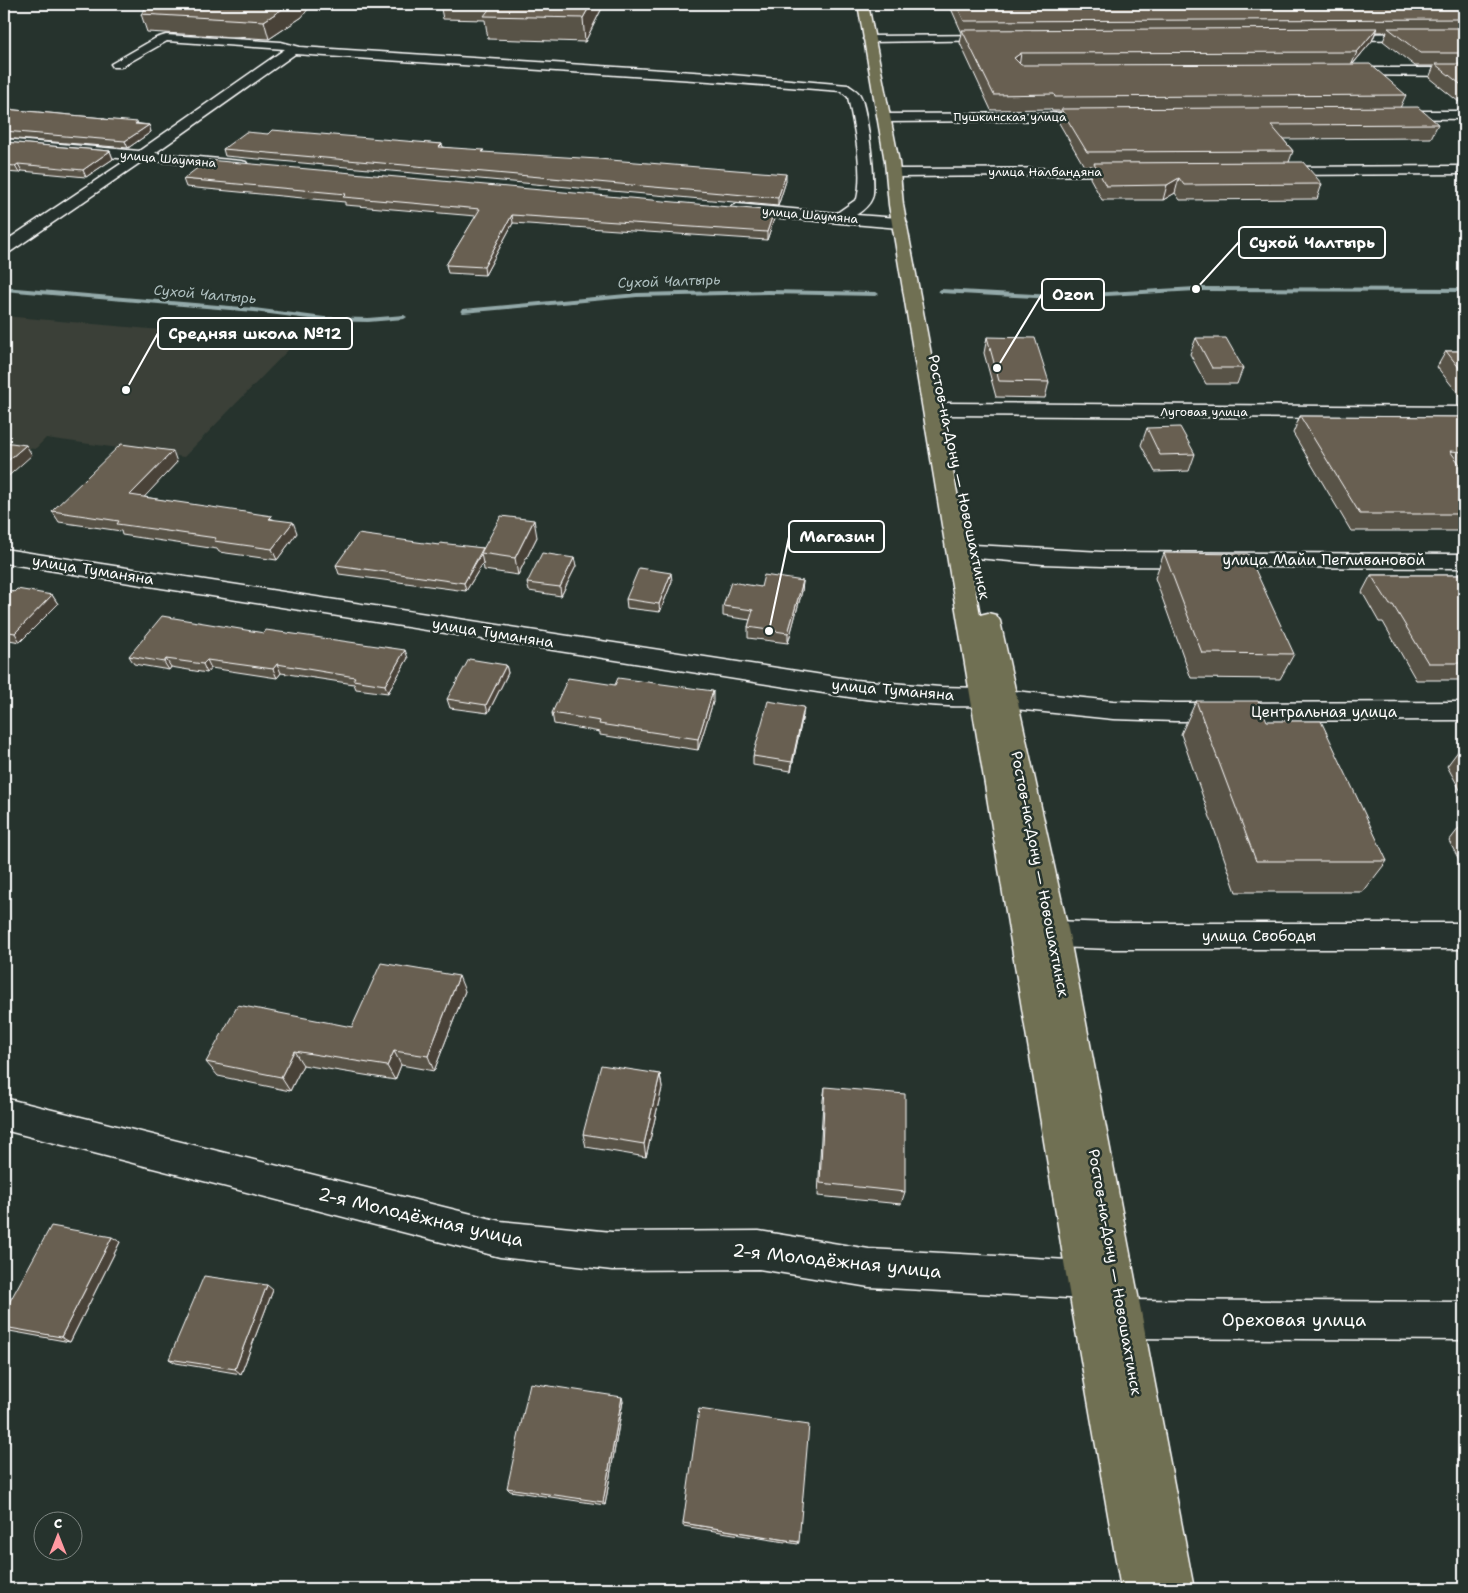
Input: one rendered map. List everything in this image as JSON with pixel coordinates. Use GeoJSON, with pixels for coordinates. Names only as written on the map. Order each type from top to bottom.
{"type":"FeatureCollection","features":[{"type":"Feature","properties":{"kind":"main road","name":"Ростов-на-Дону — Новошахтинск"},"geometry":{"type":"LineString","coordinates":[[863,4],[894,167],[905,205],[974,552],[994,698],[1086,1280],[1143,1589]]}},
{"type":"Feature","properties":{"kind":"main road","name":"Ростов-на-Дону — Новошахтинск"},"geometry":{"type":"LineString","coordinates":[[894,167],[899,223],[994,698],[1054,934],[1172,1589]]}},
{"type":"Feature","properties":{"kind":"street"},"geometry":{"type":"LineString","coordinates":[[869,39],[1006,41],[991,22]]}},
{"type":"Feature","properties":{"kind":"street"},"geometry":{"type":"LineString","coordinates":[[1326,37],[1464,36]]}},
{"type":"Feature","properties":{"kind":"street"},"geometry":{"type":"LineString","coordinates":[[117,64],[166,38],[281,45],[295,48],[292,50]]}},
{"type":"Feature","properties":{"kind":"street"},"geometry":{"type":"LineString","coordinates":[[4,249],[292,50],[844,88],[854,96],[866,192],[860,204],[839,218]]}},
{"type":"Feature","properties":{"kind":"street"},"geometry":{"type":"LineString","coordinates":[[1326,72],[1464,72]]}},
{"type":"Feature","properties":{"kind":"street","name":"Пушкинская улица"},"geometry":{"type":"LineString","coordinates":[[885,118],[1040,113],[1111,117]]}},
{"type":"Feature","properties":{"kind":"street"},"geometry":{"type":"LineString","coordinates":[[1376,115],[1464,115]]}},
{"type":"Feature","properties":{"kind":"street","name":"улица Шаумяна"},"geometry":{"type":"LineString","coordinates":[[4,143],[259,167]]}},
{"type":"Feature","properties":{"kind":"street","name":"улица Налбандяна"},"geometry":{"type":"LineString","coordinates":[[894,167],[1145,172]]}},
{"type":"Feature","properties":{"kind":"street"},"geometry":{"type":"LineString","coordinates":[[1255,171],[1464,170]]}},
{"type":"Feature","properties":{"kind":"street","name":"улица Шаумяна"},"geometry":{"type":"LineString","coordinates":[[721,208],[899,223]]}},
{"type":"Feature","properties":{"kind":"street","name":"Луговая улица"},"geometry":{"type":"LineString","coordinates":[[945,409],[1464,413]]}},
{"type":"Feature","properties":{"kind":"street","name":"улица Майи Пегливановой"},"geometry":{"type":"LineString","coordinates":[[974,552],[1102,559],[1464,561]]}},
{"type":"Feature","properties":{"kind":"street","name":"улица Туманяна"},"geometry":{"type":"LineString","coordinates":[[4,556],[856,689],[940,696],[994,698]]}},
{"type":"Feature","properties":{"kind":"street","name":"Центральная улица"},"geometry":{"type":"LineString","coordinates":[[994,698],[1113,710],[1175,712],[1464,712]]}},
{"type":"Feature","properties":{"kind":"street","name":"улица Свободы"},"geometry":{"type":"LineString","coordinates":[[1054,934],[1114,936],[1464,936]]}},
{"type":"Feature","properties":{"kind":"street","name":"2-я Молодёжная улица"},"geometry":{"type":"LineString","coordinates":[[4,1114],[500,1239],[612,1251],[759,1250],[869,1268],[1086,1280]]}},
{"type":"Feature","properties":{"kind":"street","name":"Ореховая улица"},"geometry":{"type":"LineString","coordinates":[[1123,1319],[1464,1321]]}},
{"type":"Feature","properties":{"kind":"shaded area"},"geometry":{"type":"Polygon","coordinates":[[[4,316],[296,342],[184,457],[46,438],[35,449],[4,445],[4,316]]]}},
{"type":"Feature","properties":{"kind":"building"},"geometry":{"type":"Polygon","coordinates":[[[149,4],[290,4],[264,21],[141,14],[149,4]]]}},
{"type":"Feature","properties":{"kind":"building"},"geometry":{"type":"Polygon","coordinates":[[[493,4],[591,4],[583,18],[484,16],[493,4]]]}},
{"type":"Feature","properties":{"kind":"building"},"geometry":{"type":"Polygon","coordinates":[[[956,4],[1464,4],[1464,19],[964,21],[956,4]]]}},
{"type":"Feature","properties":{"kind":"building"},"geometry":{"type":"Polygon","coordinates":[[[1377,28],[1357,52],[1021,53],[1014,58],[1021,65],[1370,64],[1406,95],[1055,97],[1054,94],[994,95],[962,30],[1377,28]]]}},
{"type":"Feature","properties":{"kind":"building"},"geometry":{"type":"Polygon","coordinates":[[[1388,28],[1464,28],[1464,53],[1420,53],[1388,28]]]}},
{"type":"Feature","properties":{"kind":"building"},"geometry":{"type":"Polygon","coordinates":[[[1435,64],[1464,64],[1464,87],[1435,64]]]}},
{"type":"Feature","properties":{"kind":"building"},"geometry":{"type":"Polygon","coordinates":[[[1418,107],[1438,124],[1271,125],[1293,151],[1087,152],[1061,109],[1418,107]]]}},
{"type":"Feature","properties":{"kind":"building"},"geometry":{"type":"Polygon","coordinates":[[[4,109],[104,118],[102,119],[138,122],[135,124],[149,125],[125,141],[4,131],[4,109]]]}},
{"type":"Feature","properties":{"kind":"building"},"geometry":{"type":"Polygon","coordinates":[[[272,130],[442,144],[439,147],[484,150],[482,152],[786,174],[778,198],[223,149],[246,132],[268,134],[272,130]]]}},
{"type":"Feature","properties":{"kind":"building"},"geometry":{"type":"Polygon","coordinates":[[[4,142],[110,151],[83,170],[18,164],[15,166],[4,165],[4,142]]]}},
{"type":"Feature","properties":{"kind":"building"},"geometry":{"type":"Polygon","coordinates":[[[208,160],[774,211],[767,232],[512,215],[484,267],[446,265],[480,209],[343,197],[346,194],[183,179],[208,160]]]}},
{"type":"Feature","properties":{"kind":"building"},"geometry":{"type":"Polygon","coordinates":[[[1303,162],[1322,184],[1184,185],[1179,178],[1167,185],[1106,186],[1094,163],[1303,162]]]}},
{"type":"Feature","properties":{"kind":"building"},"geometry":{"type":"Polygon","coordinates":[[[987,337],[1035,338],[1049,382],[999,381],[987,337]]]}},
{"type":"Feature","properties":{"kind":"building"},"geometry":{"type":"Polygon","coordinates":[[[1196,338],[1226,338],[1243,368],[1212,368],[1196,338]]]}},
{"type":"Feature","properties":{"kind":"building"},"geometry":{"type":"Polygon","coordinates":[[[1446,351],[1464,351],[1464,374],[1446,351]]]}},
{"type":"Feature","properties":{"kind":"building"},"geometry":{"type":"Polygon","coordinates":[[[1300,416],[1464,417],[1464,452],[1450,451],[1464,470],[1464,514],[1360,514],[1300,416]]]}},
{"type":"Feature","properties":{"kind":"building"},"geometry":{"type":"Polygon","coordinates":[[[1180,427],[1195,454],[1160,455],[1147,428],[1180,427]]]}},
{"type":"Feature","properties":{"kind":"building"},"geometry":{"type":"Polygon","coordinates":[[[4,442],[26,445],[4,464],[4,442]]]}},
{"type":"Feature","properties":{"kind":"building"},"geometry":{"type":"Polygon","coordinates":[[[121,444],[173,451],[130,495],[272,516],[269,519],[293,522],[272,549],[214,541],[216,538],[117,524],[119,521],[52,511],[121,444]]]}},
{"type":"Feature","properties":{"kind":"building"},"geometry":{"type":"Polygon","coordinates":[[[501,516],[534,520],[515,558],[481,553],[501,516]]]}},
{"type":"Feature","properties":{"kind":"building"},"geometry":{"type":"Polygon","coordinates":[[[358,534],[439,545],[440,543],[483,548],[464,583],[336,565],[358,534]]]}},
{"type":"Feature","properties":{"kind":"building"},"geometry":{"type":"Polygon","coordinates":[[[542,553],[574,558],[560,587],[527,583],[542,553]]]}},
{"type":"Feature","properties":{"kind":"building"},"geometry":{"type":"Polygon","coordinates":[[[1164,553],[1248,554],[1294,654],[1202,653],[1164,553]]]}},
{"type":"Feature","properties":{"kind":"building"},"geometry":{"type":"Polygon","coordinates":[[[639,568],[671,573],[659,604],[626,599],[639,568]]]}},
{"type":"Feature","properties":{"kind":"building"},"geometry":{"type":"Polygon","coordinates":[[[764,575],[803,581],[788,633],[748,627],[753,610],[723,606],[731,582],[761,587],[764,575]]]}},
{"type":"Feature","properties":{"kind":"building"},"geometry":{"type":"Polygon","coordinates":[[[1371,575],[1464,575],[1464,663],[1428,663],[1393,605],[1390,605],[1371,575]]]}},
{"type":"Feature","properties":{"kind":"building"},"geometry":{"type":"Polygon","coordinates":[[[17,589],[52,595],[15,633],[4,631],[4,590],[14,592],[17,589]]]}},
{"type":"Feature","properties":{"kind":"building"},"geometry":{"type":"Polygon","coordinates":[[[162,616],[264,633],[266,630],[405,650],[385,685],[353,680],[355,677],[277,664],[273,669],[207,660],[203,664],[166,659],[164,662],[129,656],[162,616]]]}},
{"type":"Feature","properties":{"kind":"building"},"geometry":{"type":"Polygon","coordinates":[[[469,659],[506,665],[486,705],[447,699],[469,659]]]}},
{"type":"Feature","properties":{"kind":"building"},"geometry":{"type":"Polygon","coordinates":[[[568,678],[615,685],[618,678],[713,691],[698,739],[599,724],[600,721],[552,713],[568,678]]]}},
{"type":"Feature","properties":{"kind":"building"},"geometry":{"type":"Polygon","coordinates":[[[768,701],[804,707],[792,762],[753,756],[768,701]]]}},
{"type":"Feature","properties":{"kind":"building"},"geometry":{"type":"Polygon","coordinates":[[[1196,701],[1258,701],[1267,721],[1321,721],[1387,861],[1256,861],[1196,701]]]}},
{"type":"Feature","properties":{"kind":"building"},"geometry":{"type":"Polygon","coordinates":[[[1459,750],[1464,750],[1464,758],[1459,750]]]}},
{"type":"Feature","properties":{"kind":"building"},"geometry":{"type":"Polygon","coordinates":[[[381,963],[459,976],[428,1056],[394,1051],[387,1066],[294,1051],[281,1077],[206,1062],[238,1005],[352,1027],[381,963]]]}},
{"type":"Feature","properties":{"kind":"building"},"geometry":{"type":"Polygon","coordinates":[[[601,1065],[660,1074],[644,1144],[583,1134],[601,1065]]]}},
{"type":"Feature","properties":{"kind":"building"},"geometry":{"type":"Polygon","coordinates":[[[825,1087],[905,1094],[905,1192],[820,1183],[825,1087]]]}},
{"type":"Feature","properties":{"kind":"building"},"geometry":{"type":"Polygon","coordinates":[[[51,1226],[112,1237],[61,1337],[4,1327],[4,1312],[51,1226]]]}},
{"type":"Feature","properties":{"kind":"building"},"geometry":{"type":"Polygon","coordinates":[[[204,1276],[267,1285],[235,1369],[169,1359],[204,1276]]]}},
{"type":"Feature","properties":{"kind":"building"},"geometry":{"type":"Polygon","coordinates":[[[530,1383],[622,1397],[603,1502],[507,1488],[530,1383]]]}},
{"type":"Feature","properties":{"kind":"building"},"geometry":{"type":"Polygon","coordinates":[[[699,1409],[809,1425],[799,1542],[683,1523],[699,1409]]]}},
{"type":"Feature","properties":{"kind":"waterway","name":"Сухой Чалтырь"},"geometry":{"type":"LineString","coordinates":[[4,289],[254,310],[324,319],[368,320],[404,317]]}},
{"type":"Feature","properties":{"kind":"waterway","name":"Сухой Чалтырь"},"geometry":{"type":"LineString","coordinates":[[941,291],[1054,297],[1196,289],[1464,290]]}},
{"type":"Feature","properties":{"kind":"waterway","name":"Сухой Чалтырь"},"geometry":{"type":"LineString","coordinates":[[463,311],[637,295],[768,292],[876,294]]}},
{"type":"Feature","properties":{"kind":"place","name":"Сухой Чалтырь"},"geometry":{"type":"Point","coordinates":[1196,289]}},
{"type":"Feature","properties":{"kind":"place","name":"Ozon"},"geometry":{"type":"Point","coordinates":[997,368]}},
{"type":"Feature","properties":{"kind":"place","name":"Средняя школа №12"},"geometry":{"type":"Point","coordinates":[126,390]}},
{"type":"Feature","properties":{"kind":"place","name":"Магазин"},"geometry":{"type":"Point","coordinates":[769,631]}}]}
